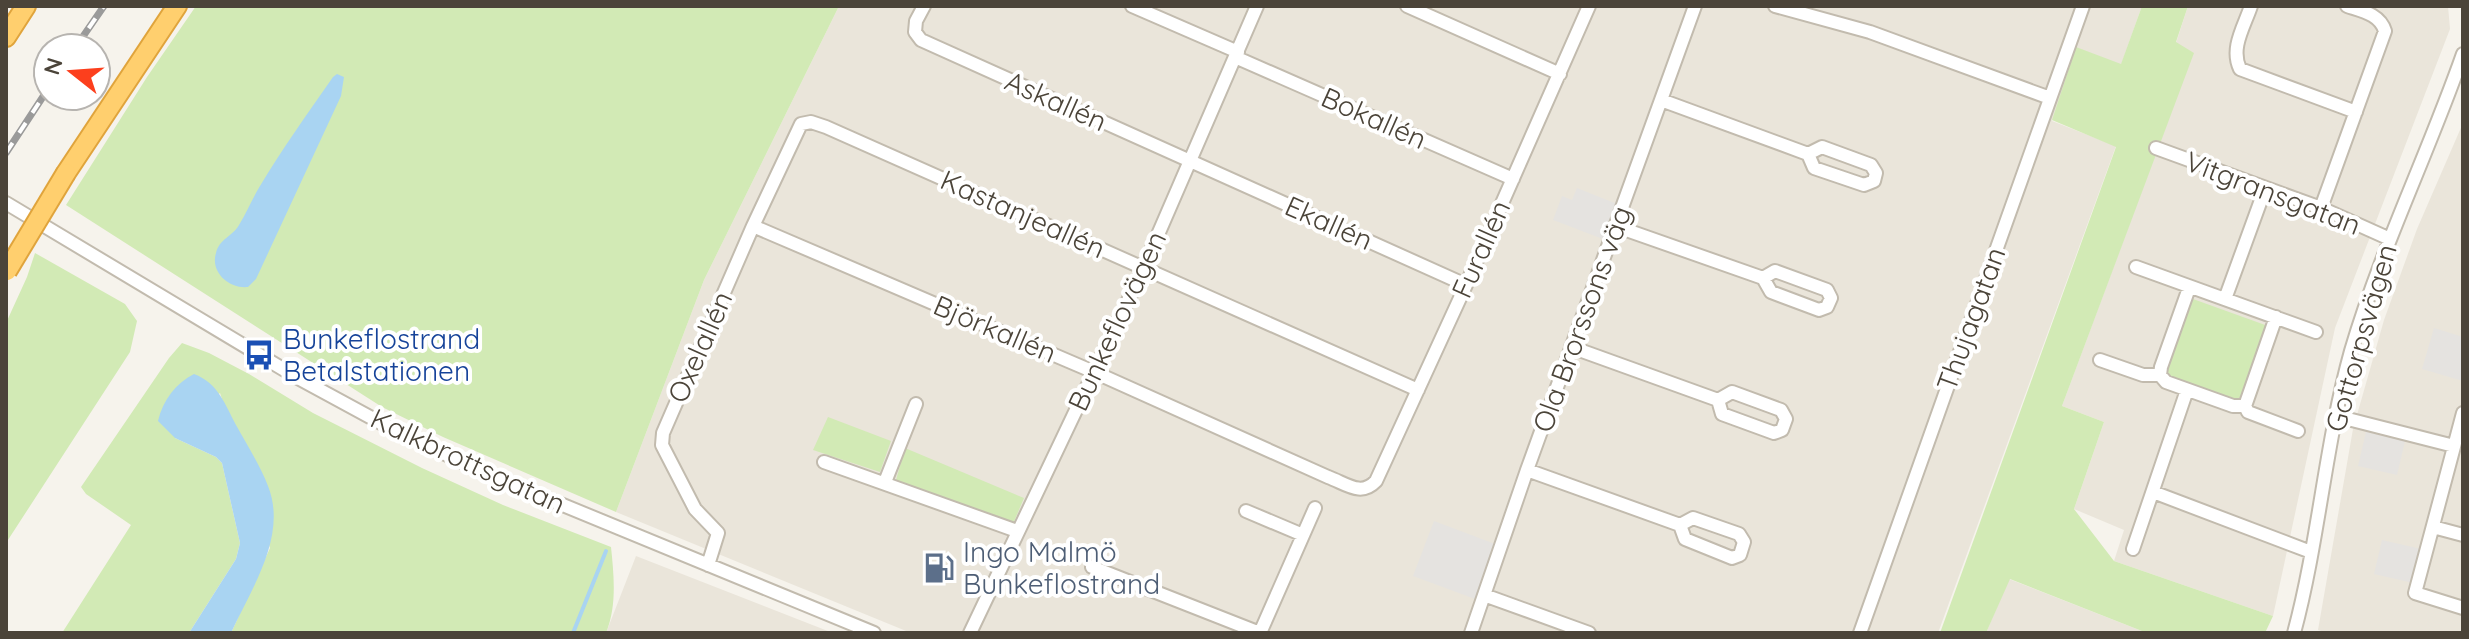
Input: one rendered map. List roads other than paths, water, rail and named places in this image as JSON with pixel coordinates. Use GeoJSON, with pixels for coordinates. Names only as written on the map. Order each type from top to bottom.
{"type":"FeatureCollection","features":[{"type":"Feature","properties":{"kind":"highway"},"geometry":{"type":"LineString","coordinates":[[6,37],[26,6]]}},
{"type":"Feature","properties":{"kind":"highway"},"geometry":{"type":"LineString","coordinates":[[6,271],[66,173],[177,6]]}},
{"type":"Feature","properties":{"kind":"street","name":"Askallén"},"geometry":{"type":"LineString","coordinates":[[924,6],[916,21],[915,32],[921,40],[1192,161]]}},
{"type":"Feature","properties":{"kind":"street","name":"Bokallén"},"geometry":{"type":"LineString","coordinates":[[1132,6],[1513,179]]}},
{"type":"Feature","properties":{"kind":"street","name":"Bunkeflovägen"},"geometry":{"type":"LineString","coordinates":[[970,633],[1144,267],[1257,6]]}},
{"type":"Feature","properties":{"kind":"street"},"geometry":{"type":"LineString","coordinates":[[1407,6],[1560,74]]}},
{"type":"Feature","properties":{"kind":"street","name":"Furallén"},"geometry":{"type":"LineString","coordinates":[[1369,489],[1376,481],[1466,285],[1589,6]]}},
{"type":"Feature","properties":{"kind":"street","name":"Ola Brorssons väg"},"geometry":{"type":"LineString","coordinates":[[1471,633],[1695,6]]}},
{"type":"Feature","properties":{"kind":"street"},"geometry":{"type":"LineString","coordinates":[[1775,6],[1870,32],[2050,98]]}},
{"type":"Feature","properties":{"kind":"street","name":"Thujagatan"},"geometry":{"type":"LineString","coordinates":[[1860,633],[2083,6]]}},
{"type":"Feature","properties":{"kind":"street"},"geometry":{"type":"LineString","coordinates":[[2251,6],[2235,50],[2240,69],[2356,112]]}},
{"type":"Feature","properties":{"kind":"street"},"geometry":{"type":"LineString","coordinates":[[2321,208],[2385,31],[2383,23],[2373,15],[2347,6]]}},
{"type":"Feature","properties":{"kind":"street","name":"Gottorpsvägen"},"geometry":{"type":"LineString","coordinates":[[2294,633],[2352,348],[2390,239],[2463,54]]}},
{"type":"Feature","properties":{"kind":"street"},"geometry":{"type":"LineString","coordinates":[[1661,100],[1808,154],[1814,168],[1864,185],[1874,181],[1876,173],[1871,165],[1822,147],[1808,154]]}},
{"type":"Feature","properties":{"kind":"street","name":"Kastanjeallén"},"geometry":{"type":"LineString","coordinates":[[801,124],[811,122],[826,127],[1418,390]]}},
{"type":"Feature","properties":{"kind":"street","name":"Oxelallén"},"geometry":{"type":"LineString","coordinates":[[708,565],[718,533],[695,509],[662,445],[663,433],[801,124]]}},
{"type":"Feature","properties":{"kind":"street","name":"Vitgransgatan"},"geometry":{"type":"LineString","coordinates":[[2156,148],[2321,208],[2390,239]]}},
{"type":"Feature","properties":{"kind":"street","name":"Ekallén"},"geometry":{"type":"LineString","coordinates":[[1192,161],[1466,285]]}},
{"type":"Feature","properties":{"kind":"street"},"geometry":{"type":"LineString","coordinates":[[2225,299],[2265,189]]}},
{"type":"Feature","properties":{"kind":"street","name":"Kalkbrottsgatan"},"geometry":{"type":"LineString","coordinates":[[6,203],[298,378],[392,429],[490,475],[874,633]]}},
{"type":"Feature","properties":{"kind":"street","name":"Björkallén"},"geometry":{"type":"LineString","coordinates":[[753,226],[1094,372],[1328,477],[1362,490],[1369,489]]}},
{"type":"Feature","properties":{"kind":"street"},"geometry":{"type":"LineString","coordinates":[[1615,226],[1763,278],[1771,292],[1819,310],[1827,307],[1831,298],[1827,290],[1775,271],[1763,278]]}},
{"type":"Feature","properties":{"kind":"street"},"geometry":{"type":"LineString","coordinates":[[2136,267],[2316,332]]}},
{"type":"Feature","properties":{"kind":"street"},"geometry":{"type":"LineString","coordinates":[[2189,288],[2160,375],[2166,382],[2187,390],[2233,406],[2245,406]]}},
{"type":"Feature","properties":{"kind":"street"},"geometry":{"type":"LineString","coordinates":[[2276,317],[2245,406],[2248,412],[2298,431]]}},
{"type":"Feature","properties":{"kind":"street"},"geometry":{"type":"LineString","coordinates":[[1571,347],[1718,400],[1732,392],[1781,410],[1786,419],[1782,430],[1774,433],[1722,414],[1718,400]]}},
{"type":"Feature","properties":{"kind":"street"},"geometry":{"type":"LineString","coordinates":[[2100,360],[2143,375],[2160,375]]}},
{"type":"Feature","properties":{"kind":"street"},"geometry":{"type":"LineString","coordinates":[[2133,549],[2187,390]]}},
{"type":"Feature","properties":{"kind":"street"},"geometry":{"type":"LineString","coordinates":[[885,482],[916,404]]}},
{"type":"Feature","properties":{"kind":"street"},"geometry":{"type":"LineString","coordinates":[[2463,413],[2415,593],[2463,608]]}},
{"type":"Feature","properties":{"kind":"street"},"geometry":{"type":"LineString","coordinates":[[2336,416],[2454,446]]}},
{"type":"Feature","properties":{"kind":"street"},"geometry":{"type":"LineString","coordinates":[[824,462],[1017,531]]}},
{"type":"Feature","properties":{"kind":"street"},"geometry":{"type":"LineString","coordinates":[[1527,470],[1680,525],[1693,518],[1739,534],[1744,542],[1740,555],[1732,558],[1685,539],[1680,525]]}},
{"type":"Feature","properties":{"kind":"street"},"geometry":{"type":"LineString","coordinates":[[2153,492],[2311,552]]}},
{"type":"Feature","properties":{"kind":"street"},"geometry":{"type":"LineString","coordinates":[[1092,567],[1260,633],[1315,508]]}},
{"type":"Feature","properties":{"kind":"street"},"geometry":{"type":"LineString","coordinates":[[1246,511],[1303,535]]}},
{"type":"Feature","properties":{"kind":"street"},"geometry":{"type":"LineString","coordinates":[[2433,527],[2463,535]]}},
{"type":"Feature","properties":{"kind":"street"},"geometry":{"type":"LineString","coordinates":[[1484,595],[1589,633]]}},
{"type":"Feature","properties":{"kind":"water"},"geometry":{"type":"Polygon","coordinates":[[[337,74],[344,77],[341,96],[256,279],[248,287],[228,282],[216,267],[218,248],[236,229],[277,158],[337,74]]]}},
{"type":"Feature","properties":{"kind":"water"},"geometry":{"type":"Polygon","coordinates":[[[194,374],[209,383],[224,402],[261,470],[273,505],[270,543],[264,562],[231,633],[189,633],[236,559],[240,543],[222,463],[216,457],[175,438],[158,421],[171,393],[194,374]]]}},
{"type":"Feature","properties":{"kind":"waterway"},"geometry":{"type":"LineString","coordinates":[[573,633],[606,551]]}},
{"type":"Feature","properties":{"kind":"railway"},"geometry":{"type":"LineString","coordinates":[[86,32],[104,6]]}},
{"type":"Feature","properties":{"kind":"railway"},"geometry":{"type":"LineString","coordinates":[[6,153],[33,112]]}},
{"type":"Feature","properties":{"kind":"place","name":"Bunkeflostrand Betalstationen"},"geometry":{"type":"Point","coordinates":[259,355]}},
{"type":"Feature","properties":{"kind":"place","name":"Ingo Malmö Bunkeflostrand"},"geometry":{"type":"Point","coordinates":[939,568]}}]}
